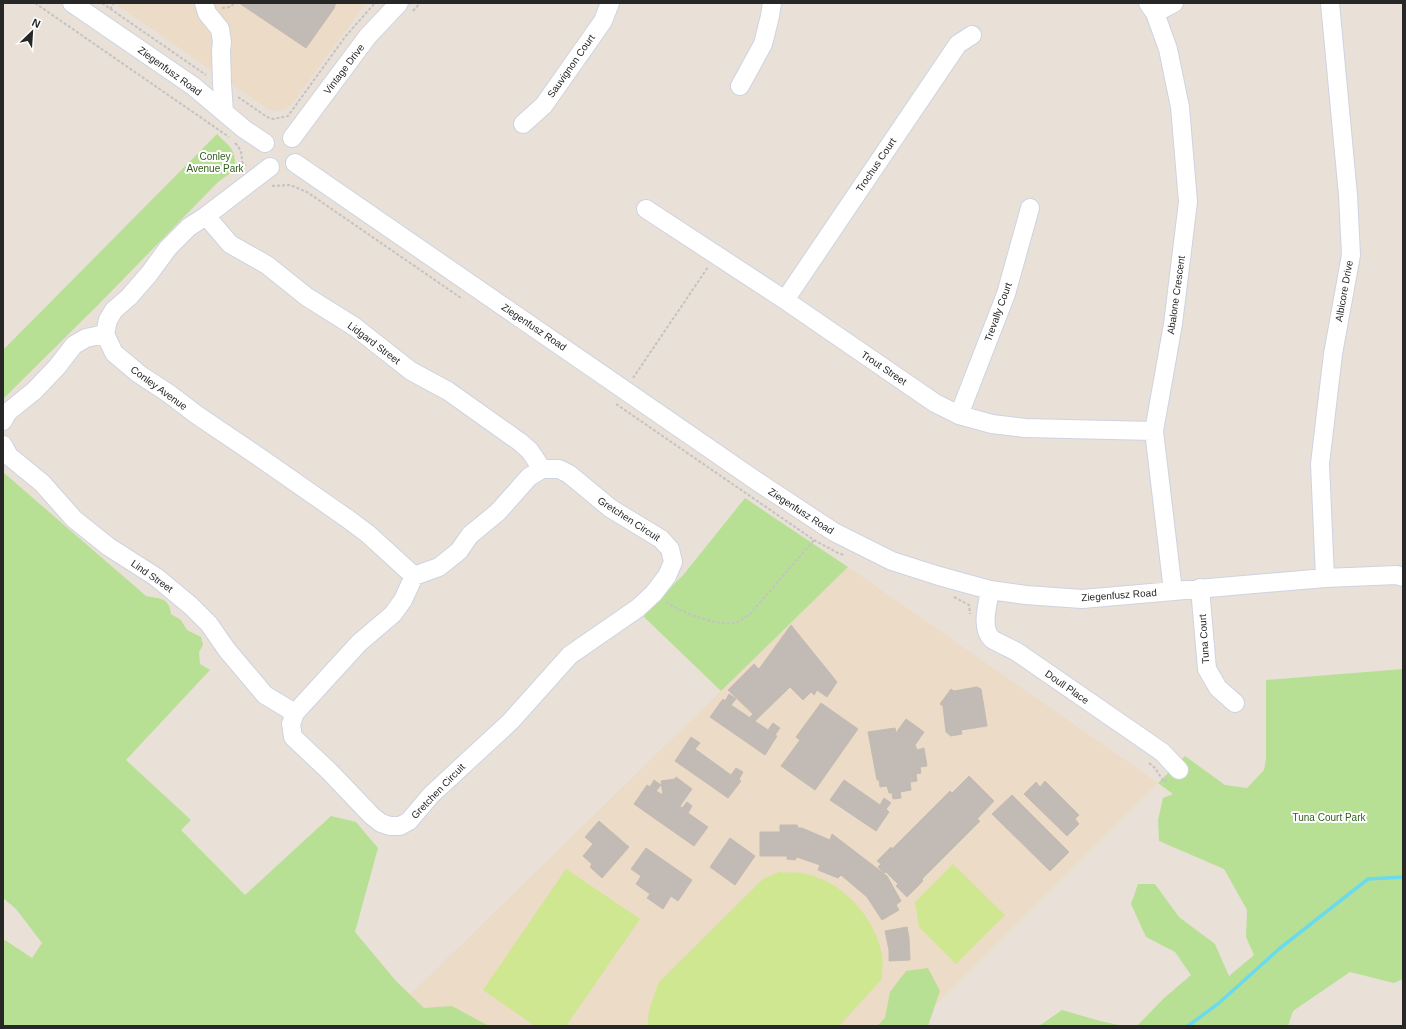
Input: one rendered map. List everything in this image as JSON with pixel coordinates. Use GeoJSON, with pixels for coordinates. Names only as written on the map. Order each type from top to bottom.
{"type":"FeatureCollection","features":[{"type":"Feature","properties":{"kind":"street","name":"Ziegenfusz Road"},"geometry":{"type":"LineString","coordinates":[[72,3],[193,86],[244,129],[265,143]]}},
{"type":"Feature","properties":{"kind":"street"},"geometry":{"type":"LineString","coordinates":[[204,3],[207,12],[220,29],[222,42],[224,112]]}},
{"type":"Feature","properties":{"kind":"street","name":"Vintage Drive"},"geometry":{"type":"LineString","coordinates":[[292,138],[368,36],[399,3]]}},
{"type":"Feature","properties":{"kind":"street","name":"Sauvignon Court"},"geometry":{"type":"LineString","coordinates":[[523,124],[544,105],[603,20],[610,3]]}},
{"type":"Feature","properties":{"kind":"street"},"geometry":{"type":"LineString","coordinates":[[740,86],[763,44],[772,3]]}},
{"type":"Feature","properties":{"kind":"street"},"geometry":{"type":"LineString","coordinates":[[1151,8],[1174,3]]}},
{"type":"Feature","properties":{"kind":"street","name":"Albicore Drive"},"geometry":{"type":"LineString","coordinates":[[1325,578],[1320,464],[1333,354],[1351,255],[1348,195],[1330,3]]}},
{"type":"Feature","properties":{"kind":"street","name":"Abalone Crescent"},"geometry":{"type":"LineString","coordinates":[[1151,8],[1168,49],[1180,107],[1188,202],[1173,324],[1154,431],[1173,591]]}},
{"type":"Feature","properties":{"kind":"street","name":"Trochus Court"},"geometry":{"type":"LineString","coordinates":[[785,300],[958,44],[972,35]]}},
{"type":"Feature","properties":{"kind":"street"},"geometry":{"type":"LineString","coordinates":[[276,134],[283,134],[292,138],[299,151],[295,163],[284,170],[278,170],[270,167],[263,157],[262,151],[265,143],[269,138],[276,134]]}},
{"type":"Feature","properties":{"kind":"street","name":"Ziegenfusz Road"},"geometry":{"type":"LineString","coordinates":[[295,163],[761,484],[834,532],[892,561],[990,590],[1026,595],[1082,599],[1325,578],[1401,575]]}},
{"type":"Feature","properties":{"kind":"street"},"geometry":{"type":"LineString","coordinates":[[3,421],[8,412],[34,391],[57,367],[74,345],[86,338],[105,334],[108,320],[114,310],[129,297],[173,243],[189,227],[206,216],[270,167]]}},
{"type":"Feature","properties":{"kind":"street","name":"Trout Street"},"geometry":{"type":"LineString","coordinates":[[646,208],[785,300],[935,403],[959,415],[992,424],[1025,428],[1154,431]]}},
{"type":"Feature","properties":{"kind":"street","name":"Trevally Court"},"geometry":{"type":"LineString","coordinates":[[959,415],[1006,294],[1030,208]]}},
{"type":"Feature","properties":{"kind":"street","name":"Lidgard Street"},"geometry":{"type":"LineString","coordinates":[[206,216],[230,244],[267,265],[307,297],[355,327],[411,371],[448,391],[520,442],[530,452],[542,469]]}},
{"type":"Feature","properties":{"kind":"street","name":"Conley Avenue"},"geometry":{"type":"LineString","coordinates":[[105,334],[114,353],[139,374],[168,393],[197,416],[348,519],[368,534],[414,576]]}},
{"type":"Feature","properties":{"kind":"street","name":"Lind Street"},"geometry":{"type":"LineString","coordinates":[[3,445],[9,456],[42,483],[74,519],[108,547],[156,577],[191,606],[209,624],[227,650],[265,695],[295,713]]}},
{"type":"Feature","properties":{"kind":"street"},"geometry":{"type":"LineString","coordinates":[[295,713],[359,643],[393,614],[403,600],[414,576],[439,567],[459,551],[470,535],[498,512],[529,477],[542,469]]}},
{"type":"Feature","properties":{"kind":"street","name":"Gretchen Circuit"},"geometry":{"type":"LineString","coordinates":[[295,713],[291,724],[293,737],[329,771],[372,816],[390,826],[400,826],[409,821],[441,785],[511,721],[570,655],[638,608],[654,593],[667,576],[673,562],[670,549],[661,538],[610,508],[569,474],[559,469],[542,469]]}},
{"type":"Feature","properties":{"kind":"street","name":"Tuna Court"},"geometry":{"type":"LineString","coordinates":[[1200,588],[1207,669],[1218,688],[1235,703]]}},
{"type":"Feature","properties":{"kind":"street","name":"Doull Place"},"geometry":{"type":"LineString","coordinates":[[990,590],[986,630],[992,639],[1017,652],[1162,752],[1179,770]]}},
{"type":"Feature","properties":{"kind":"path"},"geometry":{"type":"LineString","coordinates":[[102,3],[207,75],[230,88],[237,96],[267,117],[273,119],[288,116],[345,37],[375,3]]}},
{"type":"Feature","properties":{"kind":"path"},"geometry":{"type":"LineString","coordinates":[[110,9],[114,3]]}},
{"type":"Feature","properties":{"kind":"path"},"geometry":{"type":"LineString","coordinates":[[222,8],[231,6],[234,3]]}},
{"type":"Feature","properties":{"kind":"path"},"geometry":{"type":"LineString","coordinates":[[625,389],[716,255]]}},
{"type":"Feature","properties":{"kind":"path"},"geometry":{"type":"LineString","coordinates":[[654,593],[675,608],[692,616],[725,624],[737,622],[750,614],[814,540]]}},
{"type":"Feature","properties":{"kind":"shaded area"},"geometry":{"type":"Polygon","coordinates":[[[114,3],[366,3],[292,104],[286,109],[276,111],[268,109],[114,3]]]}},
{"type":"Feature","properties":{"kind":"shaded area"},"geometry":{"type":"Polygon","coordinates":[[[848,567],[1158,783],[915,1026],[378,1026],[848,567]]]}},
{"type":"Feature","properties":{"kind":"green space","name":"Conley Avenue Park"},"geometry":{"type":"Polygon","coordinates":[[[217,134],[232,149],[235,157],[235,170],[218,182],[98,305],[3,399],[3,350],[217,134]]]}},
{"type":"Feature","properties":{"kind":"green space"},"geometry":{"type":"Polygon","coordinates":[[[3,472],[146,596],[166,602],[170,608],[171,614],[181,620],[187,630],[201,637],[203,645],[199,652],[200,664],[210,670],[126,760],[191,820],[181,830],[245,895],[331,816],[356,822],[378,848],[355,932],[396,981],[424,1008],[452,1006],[489,1026],[3,1026],[3,942],[5,940],[32,958],[42,943],[16,909],[3,898],[3,472]]]}},
{"type":"Feature","properties":{"kind":"green space"},"geometry":{"type":"Polygon","coordinates":[[[745,498],[848,567],[721,691],[643,616],[684,574],[745,498]]]}},
{"type":"Feature","properties":{"kind":"green space","name":"Tuna Court Park"},"geometry":{"type":"Polygon","coordinates":[[[1403,669],[1403,979],[1394,983],[1350,972],[1293,1011],[1288,1026],[1137,1026],[1163,999],[1191,975],[1175,952],[1146,937],[1131,904],[1138,884],[1155,884],[1179,917],[1215,944],[1229,976],[1254,955],[1246,937],[1247,910],[1224,869],[1159,841],[1158,820],[1163,798],[1173,794],[1158,783],[1185,756],[1225,785],[1247,788],[1264,770],[1266,759],[1266,680],[1403,669]]]}},
{"type":"Feature","properties":{"kind":"green space"},"geometry":{"type":"Polygon","coordinates":[[[953,864],[1005,915],[956,964],[919,927],[915,902],[953,864]]]}},
{"type":"Feature","properties":{"kind":"green space"},"geometry":{"type":"Polygon","coordinates":[[[566,869],[640,919],[566,1026],[535,1026],[483,990],[566,869]]]}},
{"type":"Feature","properties":{"kind":"green space"},"geometry":{"type":"Polygon","coordinates":[[[779,872],[801,873],[816,877],[842,891],[854,902],[872,926],[878,940],[882,954],[882,979],[839,1026],[648,1026],[650,1009],[659,982],[763,879],[779,872]]]}},
{"type":"Feature","properties":{"kind":"green space"},"geometry":{"type":"Polygon","coordinates":[[[928,968],[940,991],[928,1026],[877,1026],[885,1018],[890,992],[906,971],[928,968]]]}},
{"type":"Feature","properties":{"kind":"green space"},"geometry":{"type":"Polygon","coordinates":[[[1062,1010],[1100,1021],[1123,1026],[1039,1026],[1062,1010]]]}},
{"type":"Feature","properties":{"kind":"building"},"geometry":{"type":"Polygon","coordinates":[[[239,3],[336,3],[335,7],[306,48],[239,3]]]}},
{"type":"Feature","properties":{"kind":"building"},"geometry":{"type":"Polygon","coordinates":[[[791,625],[837,682],[827,697],[817,690],[814,695],[811,692],[803,700],[790,687],[755,721],[750,717],[753,714],[728,690],[754,664],[759,669],[791,625]]]}},
{"type":"Feature","properties":{"kind":"building"},"geometry":{"type":"Polygon","coordinates":[[[977,687],[981,689],[987,726],[961,730],[962,734],[951,736],[946,732],[943,706],[940,704],[951,689],[954,691],[977,687]]]}},
{"type":"Feature","properties":{"kind":"building"},"geometry":{"type":"Polygon","coordinates":[[[729,694],[736,699],[731,705],[768,730],[773,723],[780,728],[775,735],[777,736],[765,755],[710,717],[723,699],[725,701],[729,694]]]}},
{"type":"Feature","properties":{"kind":"building"},"geometry":{"type":"Polygon","coordinates":[[[821,703],[858,729],[815,790],[781,766],[800,740],[796,737],[821,703]]]}},
{"type":"Feature","properties":{"kind":"building"},"geometry":{"type":"Polygon","coordinates":[[[906,719],[924,732],[915,745],[917,750],[924,748],[927,766],[920,767],[921,773],[916,774],[917,781],[910,782],[911,790],[900,792],[901,798],[893,799],[892,793],[889,793],[887,786],[880,787],[879,780],[877,780],[868,732],[895,728],[896,733],[906,719]]]}},
{"type":"Feature","properties":{"kind":"building"},"geometry":{"type":"Polygon","coordinates":[[[691,737],[700,743],[695,749],[731,775],[736,768],[743,772],[739,779],[741,781],[728,798],[675,761],[691,737]]]}},
{"type":"Feature","properties":{"kind":"building"},"geometry":{"type":"Polygon","coordinates":[[[969,776],[994,801],[977,819],[980,821],[922,879],[923,881],[907,897],[896,886],[898,884],[886,872],[884,873],[878,867],[881,864],[877,861],[891,847],[892,849],[950,791],[952,793],[969,776]]]}},
{"type":"Feature","properties":{"kind":"building"},"geometry":{"type":"Polygon","coordinates":[[[676,777],[692,789],[680,806],[682,808],[687,802],[692,806],[688,813],[708,827],[694,846],[634,804],[647,785],[650,787],[654,780],[661,785],[656,791],[663,795],[661,781],[675,779],[676,777]]]}},
{"type":"Feature","properties":{"kind":"building"},"geometry":{"type":"Polygon","coordinates":[[[844,780],[880,805],[884,798],[891,803],[886,809],[889,812],[876,831],[830,800],[844,780]]]}},
{"type":"Feature","properties":{"kind":"building"},"geometry":{"type":"Polygon","coordinates":[[[1045,781],[1079,815],[1075,819],[1079,824],[1067,836],[1024,794],[1036,782],[1040,787],[1045,781]]]}},
{"type":"Feature","properties":{"kind":"building"},"geometry":{"type":"Polygon","coordinates":[[[1012,795],[1069,852],[1050,871],[992,814],[1012,795]]]}},
{"type":"Feature","properties":{"kind":"building"},"geometry":{"type":"Polygon","coordinates":[[[599,821],[629,847],[602,878],[590,867],[592,864],[583,856],[593,844],[585,837],[599,821]]]}},
{"type":"Feature","properties":{"kind":"building"},"geometry":{"type":"Polygon","coordinates":[[[780,825],[797,825],[798,828],[802,828],[830,840],[832,834],[887,876],[901,901],[896,905],[899,910],[882,920],[867,897],[841,875],[838,878],[818,870],[820,865],[797,857],[795,860],[787,859],[787,856],[760,856],[760,832],[780,832],[780,825]]]}},
{"type":"Feature","properties":{"kind":"building"},"geometry":{"type":"Polygon","coordinates":[[[730,838],[755,856],[735,885],[710,867],[730,838]]]}},
{"type":"Feature","properties":{"kind":"building"},"geometry":{"type":"Polygon","coordinates":[[[646,848],[692,880],[678,901],[671,896],[663,909],[647,898],[650,894],[636,884],[641,876],[631,869],[646,848]]]}},
{"type":"Feature","properties":{"kind":"building"},"geometry":{"type":"Polygon","coordinates":[[[907,927],[910,960],[889,961],[889,950],[885,931],[907,927]]]}},
{"type":"Feature","properties":{"kind":"waterway"},"geometry":{"type":"LineString","coordinates":[[1188,1026],[1219,1003],[1279,949],[1368,879],[1403,877]]}}]}
